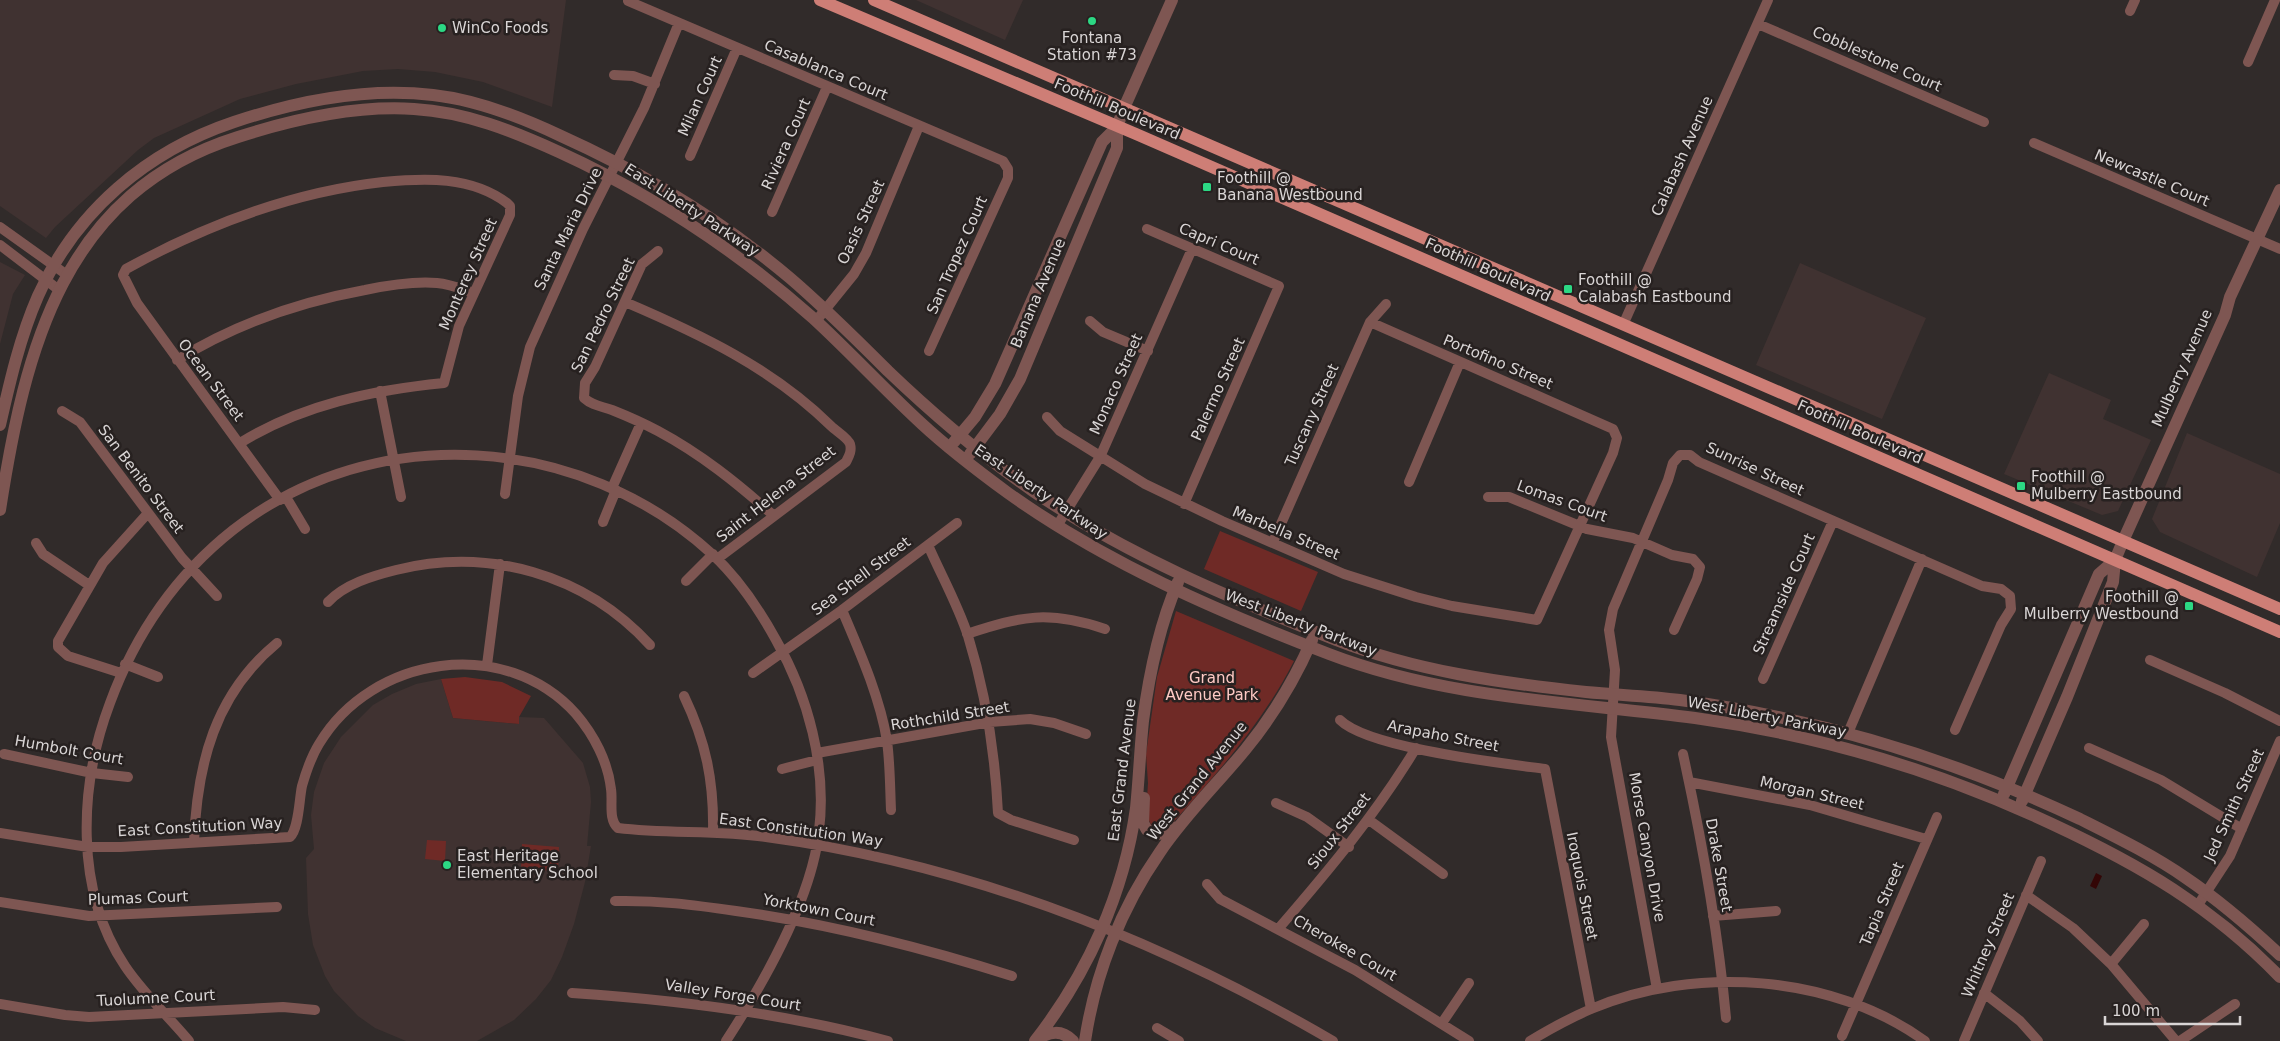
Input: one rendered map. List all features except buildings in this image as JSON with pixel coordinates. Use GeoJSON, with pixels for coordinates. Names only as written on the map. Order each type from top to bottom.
{"type":"FeatureCollection","features":[{"type":"Feature","properties":{"kind":"main road","name":"Foothill Boulevard"},"geometry":{"type":"LineString","coordinates":[[820,0],[2280,632]]}},
{"type":"Feature","properties":{"kind":"main road","name":"Foothill Boulevard"},"geometry":{"type":"LineString","coordinates":[[874,0],[2280,609]]}},
{"type":"Feature","properties":{"kind":"street","name":"Banana Avenue"},"geometry":{"type":"LineString","coordinates":[[964,460],[1000,414],[1020,379],[1116,150],[1117,127],[1124,108],[1172,0]]}},
{"type":"Feature","properties":{"kind":"street","name":"Calabash Avenue"},"geometry":{"type":"LineString","coordinates":[[1623,325],[1768,0]]}},
{"type":"Feature","properties":{"kind":"street"},"geometry":{"type":"LineString","coordinates":[[2130,11],[2135,0]]}},
{"type":"Feature","properties":{"kind":"street"},"geometry":{"type":"LineString","coordinates":[[2248,62],[2275,0]]}},
{"type":"Feature","properties":{"kind":"street","name":"Casablanca Court"},"geometry":{"type":"LineString","coordinates":[[628,1],[1003,160],[1008,169]]}},
{"type":"Feature","properties":{"kind":"street","name":"Santa Maria Drive"},"geometry":{"type":"LineString","coordinates":[[505,494],[520,387],[530,346],[583,229],[655,84],[679,23]]}},
{"type":"Feature","properties":{"kind":"street","name":"Cobblestone Court"},"geometry":{"type":"LineString","coordinates":[[1758,24],[1984,122]]}},
{"type":"Feature","properties":{"kind":"street","name":"Milan Court"},"geometry":{"type":"LineString","coordinates":[[690,156],[737,48]]}},
{"type":"Feature","properties":{"kind":"street"},"geometry":{"type":"LineString","coordinates":[[614,75],[634,76],[655,84]]}},
{"type":"Feature","properties":{"kind":"street","name":"Riviera Court"},"geometry":{"type":"LineString","coordinates":[[772,212],[827,87]]}},
{"type":"Feature","properties":{"kind":"street","name":"East Liberty Parkway"},"geometry":{"type":"LineString","coordinates":[[0,425],[22,338],[54,265],[81,226],[106,198],[139,169],[163,153],[188,140],[269,111],[357,94],[390,92],[423,94],[459,99],[490,107],[528,121],[617,162],[726,230],[778,268],[826,310],[974,448],[1066,512],[1106,536],[1181,574]]}},
{"type":"Feature","properties":{"kind":"street","name":"East Liberty Parkway"},"geometry":{"type":"LineString","coordinates":[[0,510],[12,442],[44,323],[67,275],[84,248],[107,219],[133,194],[164,171],[219,143],[337,113],[399,108],[447,113],[494,125],[610,177],[656,203],[754,269],[816,321],[949,448],[964,460],[1057,526],[1110,557],[1175,589]]}},
{"type":"Feature","properties":{"kind":"street","name":"Oasis Street"},"geometry":{"type":"LineString","coordinates":[[816,321],[854,274],[866,253],[919,126]]}},
{"type":"Feature","properties":{"kind":"street","name":"Banana Avenue"},"geometry":{"type":"LineString","coordinates":[[949,448],[985,401],[1004,367],[1102,142],[1117,127]]}},
{"type":"Feature","properties":{"kind":"street","name":"Newcastle Court"},"geometry":{"type":"LineString","coordinates":[[2034,143],[2280,249]]}},
{"type":"Feature","properties":{"kind":"street","name":"San Tropez Court"},"geometry":{"type":"LineString","coordinates":[[930,351],[1008,178],[1008,169]]}},
{"type":"Feature","properties":{"kind":"street","name":"Ocean Street"},"geometry":{"type":"LineString","coordinates":[[305,529],[177,360],[131,295],[123,275],[126,270],[154,254],[210,228],[282,202],[341,188],[390,181],[443,179],[462,182],[481,189],[500,198],[510,206]]}},
{"type":"Feature","properties":{"kind":"street","name":"Mulberry Avenue"},"geometry":{"type":"LineString","coordinates":[[2019,808],[2068,697],[2113,582],[2115,560],[2123,541],[2225,315],[2230,297],[2280,190]]}},
{"type":"Feature","properties":{"kind":"street","name":"Monterey Street"},"geometry":{"type":"LineString","coordinates":[[380,392],[444,383],[454,340],[510,214],[510,206]]}},
{"type":"Feature","properties":{"kind":"street"},"geometry":{"type":"LineString","coordinates":[[0,227],[67,275]]}},
{"type":"Feature","properties":{"kind":"street","name":"Capri Court"},"geometry":{"type":"LineString","coordinates":[[1147,229],[1279,286]]}},
{"type":"Feature","properties":{"kind":"street"},"geometry":{"type":"LineString","coordinates":[[0,245],[59,290]]}},
{"type":"Feature","properties":{"kind":"street","name":"Monaco Street"},"geometry":{"type":"LineString","coordinates":[[1057,526],[1100,457],[1192,248]]}},
{"type":"Feature","properties":{"kind":"street","name":"San Pedro Street"},"geometry":{"type":"LineString","coordinates":[[641,423],[610,410],[592,405],[584,398],[585,383],[594,368],[642,264],[658,251]]}},
{"type":"Feature","properties":{"kind":"street"},"geometry":{"type":"LineString","coordinates":[[177,360],[205,344],[250,323],[284,310],[326,298],[417,282],[448,284],[474,293]]}},
{"type":"Feature","properties":{"kind":"street","name":"Palermo Street"},"geometry":{"type":"LineString","coordinates":[[1184,504],[1279,286]]}},
{"type":"Feature","properties":{"kind":"street","name":"Saint Helena Street"},"geometry":{"type":"LineString","coordinates":[[624,302],[705,337],[777,381],[808,403],[849,442],[851,451],[846,462],[715,557],[686,581]]}},
{"type":"Feature","properties":{"kind":"street","name":"Tuscany Street"},"geometry":{"type":"LineString","coordinates":[[1273,542],[1370,322],[1386,304]]}},
{"type":"Feature","properties":{"kind":"street"},"geometry":{"type":"LineString","coordinates":[[1090,321],[1103,332],[1148,351]]}},
{"type":"Feature","properties":{"kind":"street","name":"Portofino Street"},"geometry":{"type":"LineString","coordinates":[[1370,322],[1613,429],[1617,438],[1613,452],[1579,526]]}},
{"type":"Feature","properties":{"kind":"street"},"geometry":{"type":"LineString","coordinates":[[1409,482],[1460,362]]}},
{"type":"Feature","properties":{"kind":"street"},"geometry":{"type":"LineString","coordinates":[[240,443],[295,416],[345,400],[380,392],[401,497]]}},
{"type":"Feature","properties":{"kind":"street","name":"San Benito Street"},"geometry":{"type":"LineString","coordinates":[[62,411],[80,422],[191,570],[217,596]]}},
{"type":"Feature","properties":{"kind":"street","name":"Marbella Street"},"geometry":{"type":"LineString","coordinates":[[1047,417],[1060,431],[1100,457],[1145,484],[1184,504],[1344,574],[1389,590],[1452,606],[1537,620],[1579,526]]}},
{"type":"Feature","properties":{"kind":"street"},"geometry":{"type":"LineString","coordinates":[[603,522],[614,489],[641,423],[695,452],[728,475],[773,515]]}},
{"type":"Feature","properties":{"kind":"street"},"geometry":{"type":"LineString","coordinates":[[189,1041],[126,969],[99,916],[91,877],[88,847],[89,799],[92,773],[102,728],[123,668],[150,619],[191,570],[233,530],[283,498],[336,475],[393,460],[444,455],[510,457],[552,466],[614,489],[655,510],[715,557],[753,603],[783,652],[798,684],[817,757],[820,818],[817,845],[810,872],[792,919],[761,985],[726,1041]]}},
{"type":"Feature","properties":{"kind":"street","name":"Sunrise Street"},"geometry":{"type":"LineString","coordinates":[[1612,710],[1615,670],[1609,630],[1613,610],[1673,463],[1680,455],[1690,455],[1700,462],[1833,521],[1982,586],[2000,589],[2010,596],[2012,609],[2001,625],[1955,730]]}},
{"type":"Feature","properties":{"kind":"street","name":"Lomas Court"},"geometry":{"type":"LineString","coordinates":[[1488,497],[1509,496],[1579,526],[1600,533],[1633,538],[1672,555],[1693,559],[1700,567],[1674,630]]}},
{"type":"Feature","properties":{"kind":"street"},"geometry":{"type":"LineString","coordinates":[[148,513],[114,550],[89,585],[61,634],[58,647],[68,656],[158,677]]}},
{"type":"Feature","properties":{"kind":"street","name":"Streamside Court"},"geometry":{"type":"LineString","coordinates":[[1763,680],[1833,521]]}},
{"type":"Feature","properties":{"kind":"street","name":"Sea Shell Street"},"geometry":{"type":"LineString","coordinates":[[753,673],[842,610],[957,522]]}},
{"type":"Feature","properties":{"kind":"street"},"geometry":{"type":"LineString","coordinates":[[36,543],[43,554],[89,585]]}},
{"type":"Feature","properties":{"kind":"street"},"geometry":{"type":"LineString","coordinates":[[928,545],[967,634],[990,722],[998,813],[1011,820],[1074,840]]}},
{"type":"Feature","properties":{"kind":"street"},"geometry":{"type":"LineString","coordinates":[[1848,733],[1922,559]]}},
{"type":"Feature","properties":{"kind":"street","name":"Mulberry Avenue"},"geometry":{"type":"LineString","coordinates":[[2001,801],[2100,574],[2115,560]]}},
{"type":"Feature","properties":{"kind":"street"},"geometry":{"type":"LineString","coordinates":[[328,602],[336,593],[356,583],[409,567],[448,561],[500,564],[547,575],[583,591],[615,612],[650,645]]}},
{"type":"Feature","properties":{"kind":"street"},"geometry":{"type":"LineString","coordinates":[[487,665],[500,564]]}},
{"type":"Feature","properties":{"kind":"street","name":"East Grand Avenue"},"geometry":{"type":"LineString","coordinates":[[1036,1040],[1067,997],[1111,910],[1127,853],[1138,785],[1148,688],[1158,644],[1181,574]]}},
{"type":"Feature","properties":{"kind":"street","name":"West Liberty Parkway"},"geometry":{"type":"LineString","coordinates":[[1181,574],[1316,632],[1396,660],[1527,684],[1676,700],[1743,710],[1848,733],[1924,755],[2025,794],[2132,845],[2166,864],[2207,892],[2280,954]]}},
{"type":"Feature","properties":{"kind":"street","name":"West Liberty Parkway"},"geometry":{"type":"LineString","coordinates":[[1175,589],[1310,646],[1373,669],[1445,686],[1517,698],[1704,719],[1802,737],[1884,759],[2019,808],[2118,855],[2198,905],[2246,943],[2280,976]]}},
{"type":"Feature","properties":{"kind":"street"},"geometry":{"type":"LineString","coordinates":[[842,610],[861,654],[886,740],[891,810]]}},
{"type":"Feature","properties":{"kind":"street"},"geometry":{"type":"LineString","coordinates":[[967,634],[1010,620],[1034,616],[1058,617],[1081,621],[1105,629]]}},
{"type":"Feature","properties":{"kind":"street","name":"West Grand Avenue"},"geometry":{"type":"LineString","coordinates":[[1085,1041],[1095,990],[1108,950],[1143,878],[1179,826],[1260,730],[1280,700],[1316,632]]}},
{"type":"Feature","properties":{"kind":"street"},"geometry":{"type":"LineString","coordinates":[[194,842],[200,783],[207,752],[219,719],[233,691],[248,669],[277,643]]}},
{"type":"Feature","properties":{"kind":"street"},"geometry":{"type":"LineString","coordinates":[[2150,660],[2225,693],[2280,721]]}},
{"type":"Feature","properties":{"kind":"street","name":"East Constitution Way"},"geometry":{"type":"LineString","coordinates":[[0,833],[88,847],[290,837],[295,829],[300,796],[311,760],[326,734],[350,707],[381,684],[419,669],[444,665],[487,665],[512,672],[535,682],[560,699],[581,721],[603,758],[611,787],[612,819],[618,828],[713,832],[766,837],[899,860],[981,883],[1116,933],[1172,957],[1231,985],[1333,1041]]}},
{"type":"Feature","properties":{"kind":"street"},"geometry":{"type":"LineString","coordinates":[[684,696],[696,721],[707,757],[714,797],[713,832]]}},
{"type":"Feature","properties":{"kind":"street","name":"Morse Canyon Drive"},"geometry":{"type":"LineString","coordinates":[[1612,710],[1611,738],[1657,989]]}},
{"type":"Feature","properties":{"kind":"street","name":"Rothchild Street"},"geometry":{"type":"LineString","coordinates":[[782,769],[817,757],[886,740],[990,722],[1030,720],[1054,723],[1086,734]]}},
{"type":"Feature","properties":{"kind":"street","name":"Arapaho Street"},"geometry":{"type":"LineString","coordinates":[[1340,720],[1356,731],[1416,748],[1545,769]]}},
{"type":"Feature","properties":{"kind":"street","name":"Jed Smith Street"},"geometry":{"type":"LineString","coordinates":[[2198,905],[2230,856],[2280,741]]}},
{"type":"Feature","properties":{"kind":"street","name":"Sioux Street"},"geometry":{"type":"LineString","coordinates":[[1279,928],[1369,820],[1416,748]]}},
{"type":"Feature","properties":{"kind":"street"},"geometry":{"type":"LineString","coordinates":[[2089,748],[2161,780],[2242,829]]}},
{"type":"Feature","properties":{"kind":"street","name":"Humbolt Court"},"geometry":{"type":"LineString","coordinates":[[4,754],[92,773],[128,776]]}},
{"type":"Feature","properties":{"kind":"street","name":"Drake Street"},"geometry":{"type":"LineString","coordinates":[[1683,754],[1713,916],[1723,982],[1726,1018]]}},
{"type":"Feature","properties":{"kind":"street","name":"Iroquois Street"},"geometry":{"type":"LineString","coordinates":[[1545,769],[1591,1009]]}},
{"type":"Feature","properties":{"kind":"street","name":"Morgan Street"},"geometry":{"type":"LineString","coordinates":[[1689,782],[1810,805],[1926,839]]}},
{"type":"Feature","properties":{"kind":"street"},"geometry":{"type":"LineString","coordinates":[[1138,785],[1144,796],[1143,823],[1147,830],[1159,834],[1179,826]]}},
{"type":"Feature","properties":{"kind":"street"},"geometry":{"type":"LineString","coordinates":[[1276,803],[1307,817],[1348,847]]}},
{"type":"Feature","properties":{"kind":"street","name":"Tapia Street"},"geometry":{"type":"LineString","coordinates":[[1842,1036],[1937,817]]}},
{"type":"Feature","properties":{"kind":"street"},"geometry":{"type":"LineString","coordinates":[[1369,820],[1443,874]]}},
{"type":"Feature","properties":{"kind":"street","name":"Whitney Street"},"geometry":{"type":"LineString","coordinates":[[1964,1041],[2041,861]]}},
{"type":"Feature","properties":{"kind":"street","name":"Cherokee Court"},"geometry":{"type":"LineString","coordinates":[[1207,884],[1220,899],[1279,928],[1355,970],[1469,1041]]}},
{"type":"Feature","properties":{"kind":"street"},"geometry":{"type":"LineString","coordinates":[[2026,895],[2073,928],[2111,964],[2176,1041]]}},
{"type":"Feature","properties":{"kind":"street","name":"Yorktown Court"},"geometry":{"type":"LineString","coordinates":[[615,901],[655,900],[792,919],[869,934],[954,957],[1012,976]]}},
{"type":"Feature","properties":{"kind":"street","name":"Plumas Court"},"geometry":{"type":"LineString","coordinates":[[0,902],[66,913],[99,916],[277,907]]}},
{"type":"Feature","properties":{"kind":"street"},"geometry":{"type":"LineString","coordinates":[[1713,916],[1776,911]]}},
{"type":"Feature","properties":{"kind":"street"},"geometry":{"type":"LineString","coordinates":[[2111,964],[2144,924]]}},
{"type":"Feature","properties":{"kind":"street"},"geometry":{"type":"LineString","coordinates":[[1530,1041],[1591,1009],[1657,989],[1723,982],[1756,983],[1800,989],[1855,1004],[1913,1032],[1925,1041]]}},
{"type":"Feature","properties":{"kind":"street"},"geometry":{"type":"LineString","coordinates":[[1442,1023],[1469,983]]}},
{"type":"Feature","properties":{"kind":"street","name":"Valley Forge Court"},"geometry":{"type":"LineString","coordinates":[[572,993],[652,998],[747,1010],[849,1030],[888,1041]]}},
{"type":"Feature","properties":{"kind":"street"},"geometry":{"type":"LineString","coordinates":[[1984,993],[2020,1021],[2038,1041]]}},
{"type":"Feature","properties":{"kind":"street","name":"Tuolumne Court"},"geometry":{"type":"LineString","coordinates":[[0,1004],[89,1017],[283,1007],[315,1010]]}},
{"type":"Feature","properties":{"kind":"street"},"geometry":{"type":"LineString","coordinates":[[2180,1041],[2235,1004]]}},
{"type":"Feature","properties":{"kind":"street"},"geometry":{"type":"LineString","coordinates":[[1157,1028],[1180,1041]]}},
{"type":"Feature","properties":{"kind":"street"},"geometry":{"type":"LineString","coordinates":[[1036,1040],[1056,1032],[1065,1035],[1073,1041]]}},
{"type":"Feature","properties":{"kind":"shaded area"},"geometry":{"type":"Polygon","coordinates":[[[0,0],[566,0],[552,107],[483,82],[435,72],[398,69],[363,71],[296,84],[240,99],[154,138],[138,150],[55,227],[46,238],[0,206],[0,0]]]}},
{"type":"Feature","properties":{"kind":"shaded area"},"geometry":{"type":"Polygon","coordinates":[[[916,0],[1023,0],[1005,40],[916,0]]]}},
{"type":"Feature","properties":{"kind":"shaded area"},"geometry":{"type":"Polygon","coordinates":[[[0,262],[25,275],[13,294],[0,344],[0,262]]]}},
{"type":"Feature","properties":{"kind":"shaded area"},"geometry":{"type":"Polygon","coordinates":[[[1800,263],[1926,318],[1882,419],[1756,365],[1800,263]]]}},
{"type":"Feature","properties":{"kind":"shaded area"},"geometry":{"type":"Polygon","coordinates":[[[2049,373],[2111,400],[2103,419],[2151,440],[2118,511],[2102,515],[2004,474],[2049,373]]]}},
{"type":"Feature","properties":{"kind":"shaded area"},"geometry":{"type":"Polygon","coordinates":[[[2187,433],[2280,474],[2280,523],[2257,577],[2160,532],[2152,519],[2187,433]]]}},
{"type":"Feature","properties":{"kind":"shaded area","name":"East Heritage Elementary School"},"geometry":{"type":"Polygon","coordinates":[[[441,679],[453,718],[519,724],[519,717],[544,718],[583,763],[590,787],[591,802],[587,846],[591,846],[585,882],[574,924],[562,957],[551,980],[536,999],[514,1020],[477,1041],[406,1041],[375,1028],[358,1016],[334,991],[325,976],[313,945],[308,914],[306,858],[314,849],[311,815],[314,792],[324,763],[341,737],[373,705],[392,694],[416,684],[441,679]]]}},
{"type":"Feature","properties":{"kind":"shaded area"},"geometry":{"type":"Polygon","coordinates":[[[2096,873],[2102,876],[2096,889],[2090,886],[2096,873]]]}},
{"type":"Feature","properties":{"kind":"green space"},"geometry":{"type":"Polygon","coordinates":[[[1220,531],[1318,572],[1301,611],[1204,569],[1220,531]]]}},
{"type":"Feature","properties":{"kind":"green space","name":"Grand Avenue Park"},"geometry":{"type":"Polygon","coordinates":[[[1176,611],[1294,661],[1268,706],[1238,747],[1171,825],[1161,829],[1151,825],[1146,814],[1148,783],[1146,754],[1157,677],[1176,611]]]}},
{"type":"Feature","properties":{"kind":"green space"},"geometry":{"type":"Polygon","coordinates":[[[465,677],[502,682],[531,696],[519,717],[519,724],[453,718],[441,679],[465,677]]]}},
{"type":"Feature","properties":{"kind":"green space"},"geometry":{"type":"Polygon","coordinates":[[[427,840],[446,841],[445,861],[425,859],[427,840]]]}},
{"type":"Feature","properties":{"kind":"green space"},"geometry":{"type":"Polygon","coordinates":[[[522,844],[559,847],[558,871],[521,869],[522,844]]]}},
{"type":"Feature","properties":{"kind":"place","name":"Fontana Station #73"},"geometry":{"type":"Point","coordinates":[1092,21]}},
{"type":"Feature","properties":{"kind":"place","name":"WinCo Foods"},"geometry":{"type":"Point","coordinates":[442,28]}},
{"type":"Feature","properties":{"kind":"place","name":"Foothill @ Banana Westbound"},"geometry":{"type":"Point","coordinates":[1207,187]}},
{"type":"Feature","properties":{"kind":"place","name":"Foothill @ Calabash Eastbound"},"geometry":{"type":"Point","coordinates":[1568,289]}},
{"type":"Feature","properties":{"kind":"place","name":"Foothill @ Mulberry Eastbound"},"geometry":{"type":"Point","coordinates":[2021,486]}},
{"type":"Feature","properties":{"kind":"place","name":"Foothill @ Mulberry Westbound"},"geometry":{"type":"Point","coordinates":[2189,606]}},
{"type":"Feature","properties":{"kind":"place","name":"East Heritage Elementary School"},"geometry":{"type":"Point","coordinates":[447,865]}}]}
